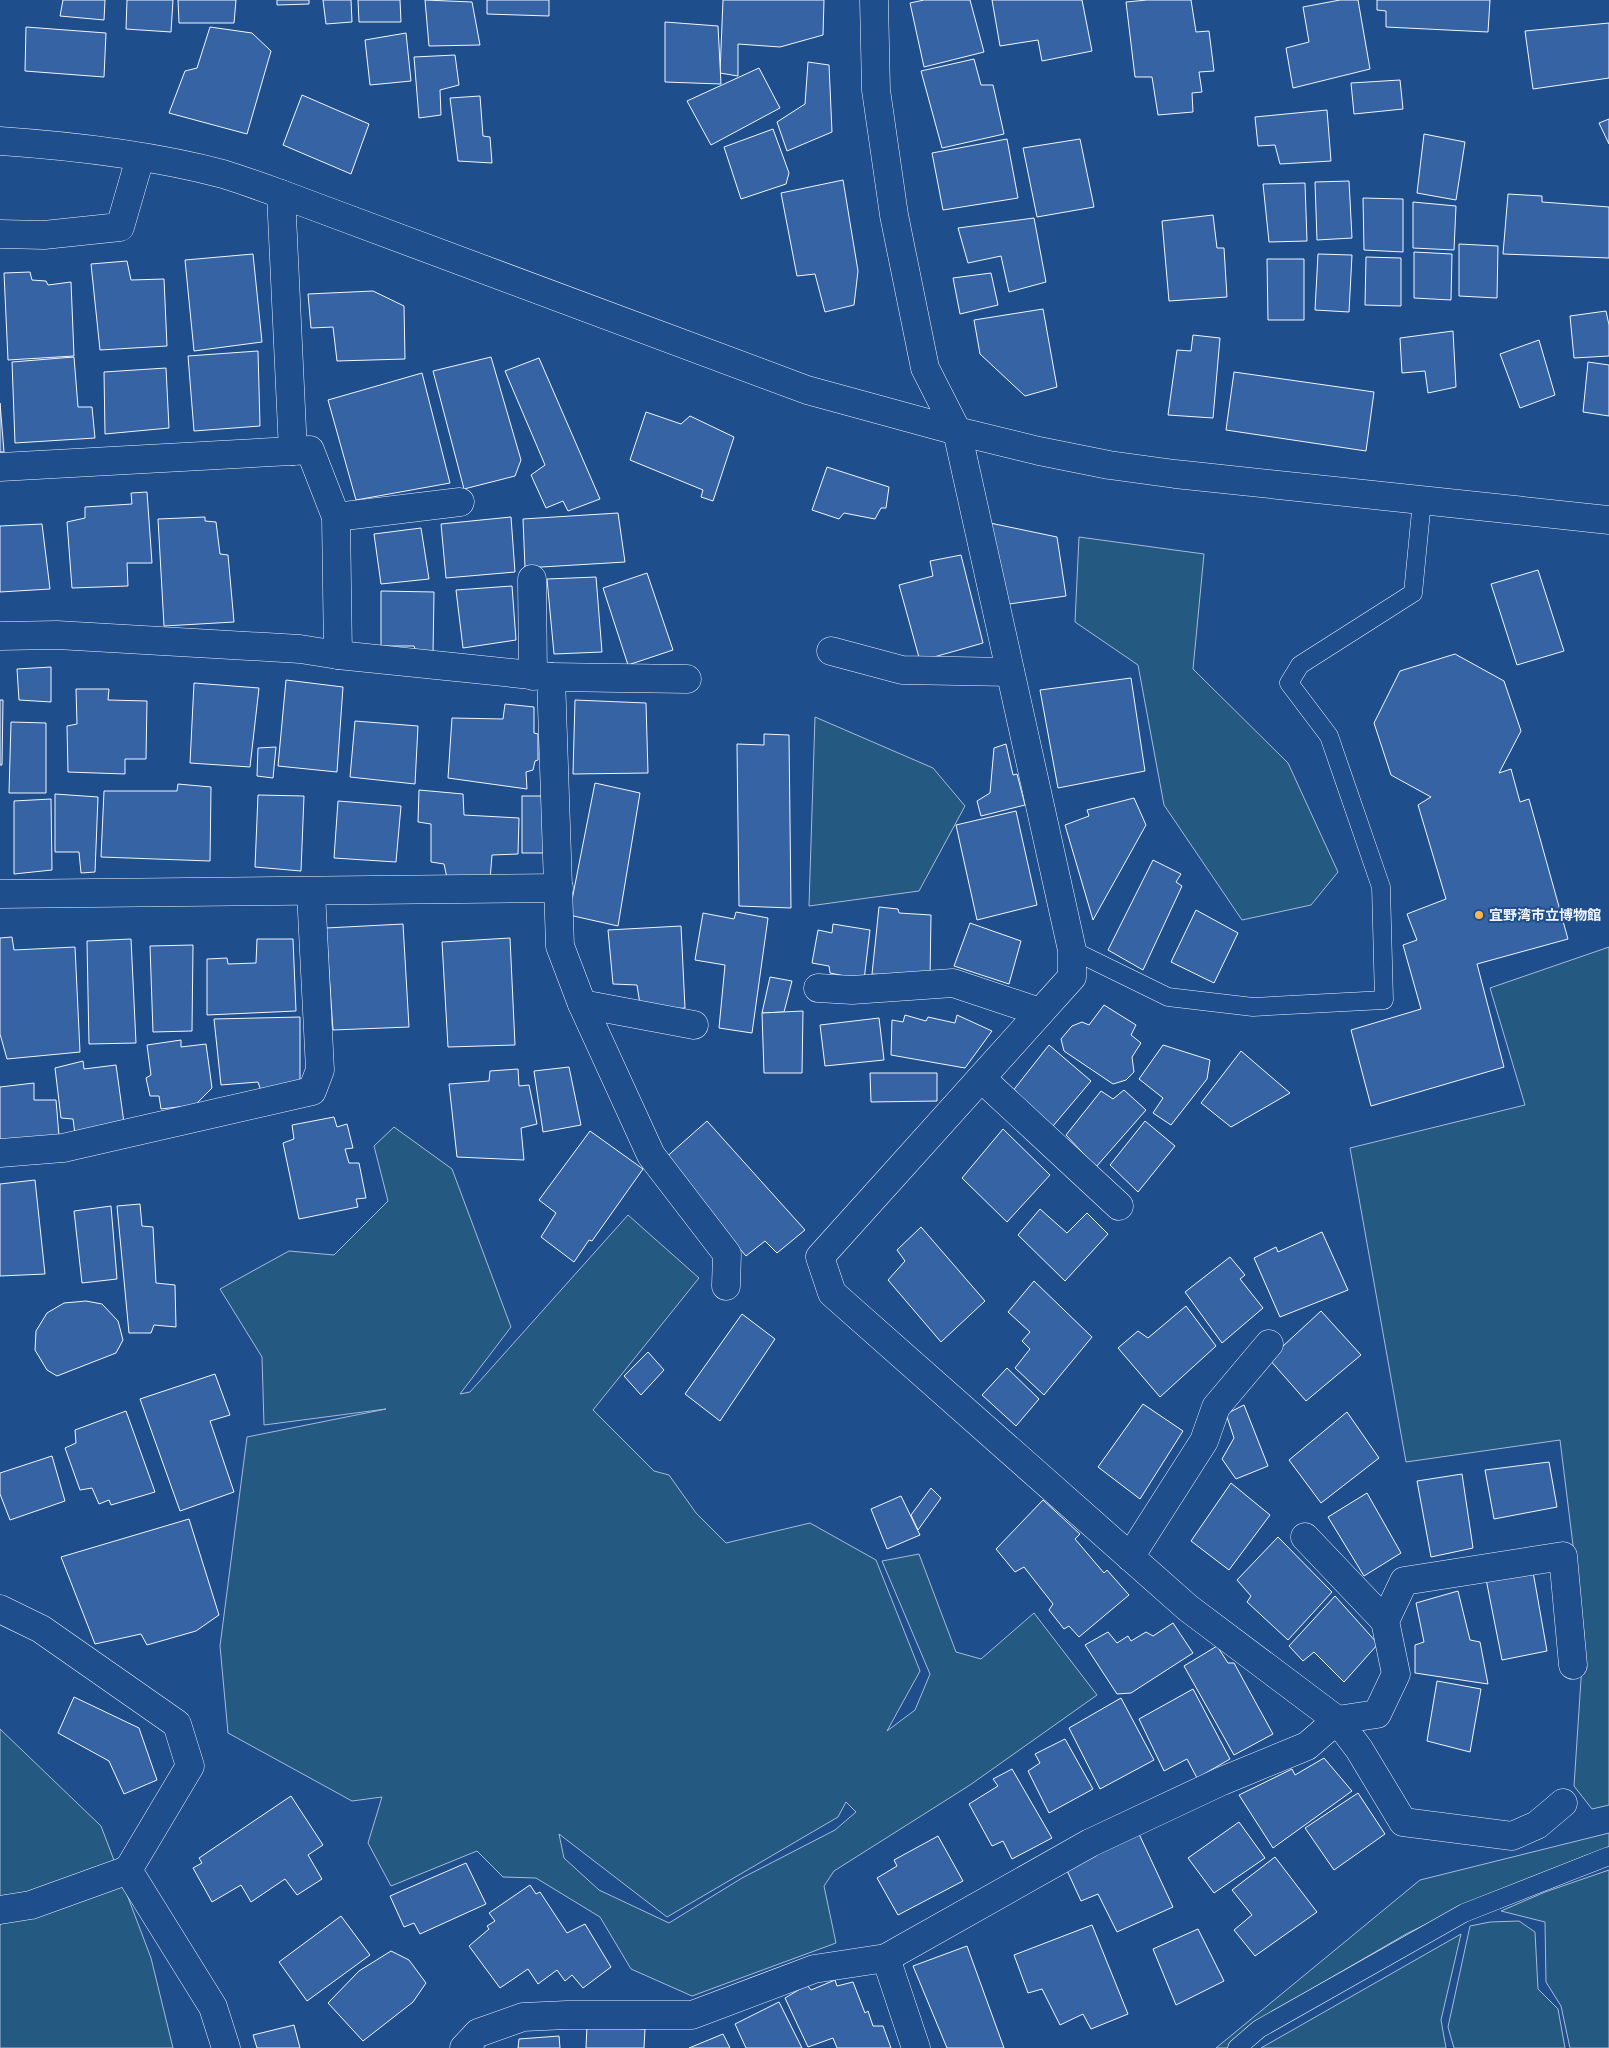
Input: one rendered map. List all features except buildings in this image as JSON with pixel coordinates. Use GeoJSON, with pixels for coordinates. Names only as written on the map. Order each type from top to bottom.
{"type":"FeatureCollection","features":[{"type":"Feature","properties":{"kind":"street"},"geometry":{"type":"LineString","coordinates":[[874,0],[876,90],[894,215],[924,368],[957,431],[1072,950],[1072,977],[820,1257],[832,1293],[1188,1608],[1337,1720],[1359,1749],[1403,1822],[1512,1836],[1537,1825],[1563,1803]]}},
{"type":"Feature","properties":{"kind":"street"},"geometry":{"type":"LineString","coordinates":[[0,142],[53,145],[140,158],[223,174],[807,390],[957,431],[1039,451],[1109,465],[1174,474],[1609,520]]}},
{"type":"Feature","properties":{"kind":"street"},"geometry":{"type":"LineString","coordinates":[[0,234],[44,235],[120,227],[140,158]]}},
{"type":"Feature","properties":{"kind":"street"},"geometry":{"type":"LineString","coordinates":[[281,194],[293,451]]}},
{"type":"Feature","properties":{"kind":"street"},"geometry":{"type":"LineString","coordinates":[[0,467],[310,450],[336,517],[338,655]]}},
{"type":"Feature","properties":{"kind":"street"},"geometry":{"type":"LineString","coordinates":[[336,517],[460,502]]}},
{"type":"Feature","properties":{"kind":"street"},"geometry":{"type":"LineString","coordinates":[[532,579],[542,676],[558,888],[560,946],[582,1004],[651,1155],[727,1254],[726,1286]]}},
{"type":"Feature","properties":{"kind":"street"},"geometry":{"type":"LineString","coordinates":[[0,636],[57,635],[300,649],[338,655],[542,676],[687,679]]}},
{"type":"Feature","properties":{"kind":"street"},"geometry":{"type":"LineString","coordinates":[[831,651],[902,670],[1010,672]]}},
{"type":"Feature","properties":{"kind":"street"},"geometry":{"type":"LineString","coordinates":[[0,894],[558,888]]}},
{"type":"Feature","properties":{"kind":"street"},"geometry":{"type":"LineString","coordinates":[[0,1153],[63,1148],[312,1091],[320,1070],[311,892]]}},
{"type":"Feature","properties":{"kind":"street"},"geometry":{"type":"LineString","coordinates":[[818,988],[852,990],[953,983],[1040,1012]]}},
{"type":"Feature","properties":{"kind":"street"},"geometry":{"type":"LineString","coordinates":[[582,1004],[694,1026]]}},
{"type":"Feature","properties":{"kind":"street"},"geometry":{"type":"LineString","coordinates":[[981,1078],[1120,1206]]}},
{"type":"Feature","properties":{"kind":"street"},"geometry":{"type":"LineString","coordinates":[[1130,1557],[1204,1441],[1216,1407],[1269,1344]]}},
{"type":"Feature","properties":{"kind":"street"},"geometry":{"type":"LineString","coordinates":[[464,2048],[478,2033],[523,2018],[567,2015],[692,2015],[814,1969],[886,1958],[1090,1843],[1222,1782],[1307,1746],[1337,1720],[1378,1714],[1396,1674],[1385,1621],[1305,1538]]}},
{"type":"Feature","properties":{"kind":"street"},"geometry":{"type":"LineString","coordinates":[[1385,1621],[1404,1581],[1563,1556],[1573,1664]]}},
{"type":"Feature","properties":{"kind":"street"},"geometry":{"type":"LineString","coordinates":[[0,1608],[41,1629],[177,1724],[190,1766],[128,1870],[31,1905],[0,1910]]}},
{"type":"Feature","properties":{"kind":"street"},"geometry":{"type":"LineString","coordinates":[[128,1870],[213,2007],[226,2048]]}},
{"type":"Feature","properties":{"kind":"street"},"geometry":{"type":"LineString","coordinates":[[886,1958],[916,2048]]}},
{"type":"Feature","properties":{"kind":"lane"},"geometry":{"type":"LineString","coordinates":[[1072,950],[1168,997],[1253,1007],[1384,1000],[1381,887],[1329,736],[1289,683],[1300,665],[1413,593],[1422,501]]}},
{"type":"Feature","properties":{"kind":"lane"},"geometry":{"type":"LineString","coordinates":[[1237,2048],[1259,2029],[1464,1913],[1609,1856]]}},
{"type":"Feature","properties":{"kind":"shaded area"},"geometry":{"type":"Polygon","coordinates":[[[1079,537],[1204,554],[1193,669],[1288,763],[1338,872],[1311,905],[1242,920],[1164,805],[1138,665],[1075,622],[1079,537]]]}},
{"type":"Feature","properties":{"kind":"shaded area"},"geometry":{"type":"Polygon","coordinates":[[[815,717],[933,768],[965,806],[919,891],[809,906],[815,717]]]}},
{"type":"Feature","properties":{"kind":"shaded area"},"geometry":{"type":"Polygon","coordinates":[[[1609,947],[1609,1805],[1592,1809],[1574,1786],[1584,1634],[1560,1440],[1406,1462],[1350,1148],[1525,1105],[1490,988],[1609,947]]]}},
{"type":"Feature","properties":{"kind":"shaded area"},"geometry":{"type":"Polygon","coordinates":[[[394,1127],[452,1169],[511,1327],[460,1394],[470,1392],[628,1215],[699,1278],[593,1410],[654,1471],[669,1475],[696,1513],[726,1543],[810,1523],[876,1560],[920,1671],[887,1731],[915,1710],[930,1674],[882,1561],[919,1554],[956,1652],[981,1659],[1034,1613],[1097,1695],[970,1785],[834,1871],[824,1886],[836,1943],[692,1996],[631,1969],[600,1917],[536,1878],[503,1877],[477,1851],[391,1886],[368,1843],[382,1797],[352,1801],[228,1733],[220,1646],[247,1437],[386,1409],[264,1425],[262,1357],[220,1289],[289,1251],[334,1255],[388,1201],[374,1146],[394,1127]],[[846,1802],[838,1817],[667,1917],[559,1834],[564,1858],[599,1890],[669,1923],[742,1878],[835,1830],[856,1812],[846,1802]]]}},
{"type":"Feature","properties":{"kind":"shaded area"},"geometry":{"type":"Polygon","coordinates":[[[0,1729],[101,1826],[151,1958],[173,2048],[0,2048],[0,1729]]]}},
{"type":"Feature","properties":{"kind":"shaded area"},"geometry":{"type":"Polygon","coordinates":[[[1609,1833],[1609,1848],[1482,1897],[1406,1934],[1310,1990],[1229,2048],[1216,2048],[1420,1880],[1609,1833]]]}},
{"type":"Feature","properties":{"kind":"shaded area"},"geometry":{"type":"Polygon","coordinates":[[[1609,1870],[1609,2048],[1570,2048],[1561,2006],[1546,1982],[1545,1922],[1501,1911],[1545,1892],[1609,1870]]]}},
{"type":"Feature","properties":{"kind":"shaded area"},"geometry":{"type":"Polygon","coordinates":[[[1519,1921],[1535,1932],[1538,1989],[1558,2009],[1565,2048],[1454,2048],[1448,2027],[1470,1926],[1490,1922],[1519,1921]]]}},
{"type":"Feature","properties":{"kind":"shaded area"},"geometry":{"type":"Polygon","coordinates":[[[1461,1934],[1441,2020],[1446,2048],[1261,2048],[1461,1934]]]}},
{"type":"Feature","properties":{"kind":"place","name":"宜野湾市立博物館"},"geometry":{"type":"Point","coordinates":[1479,915]}}]}
